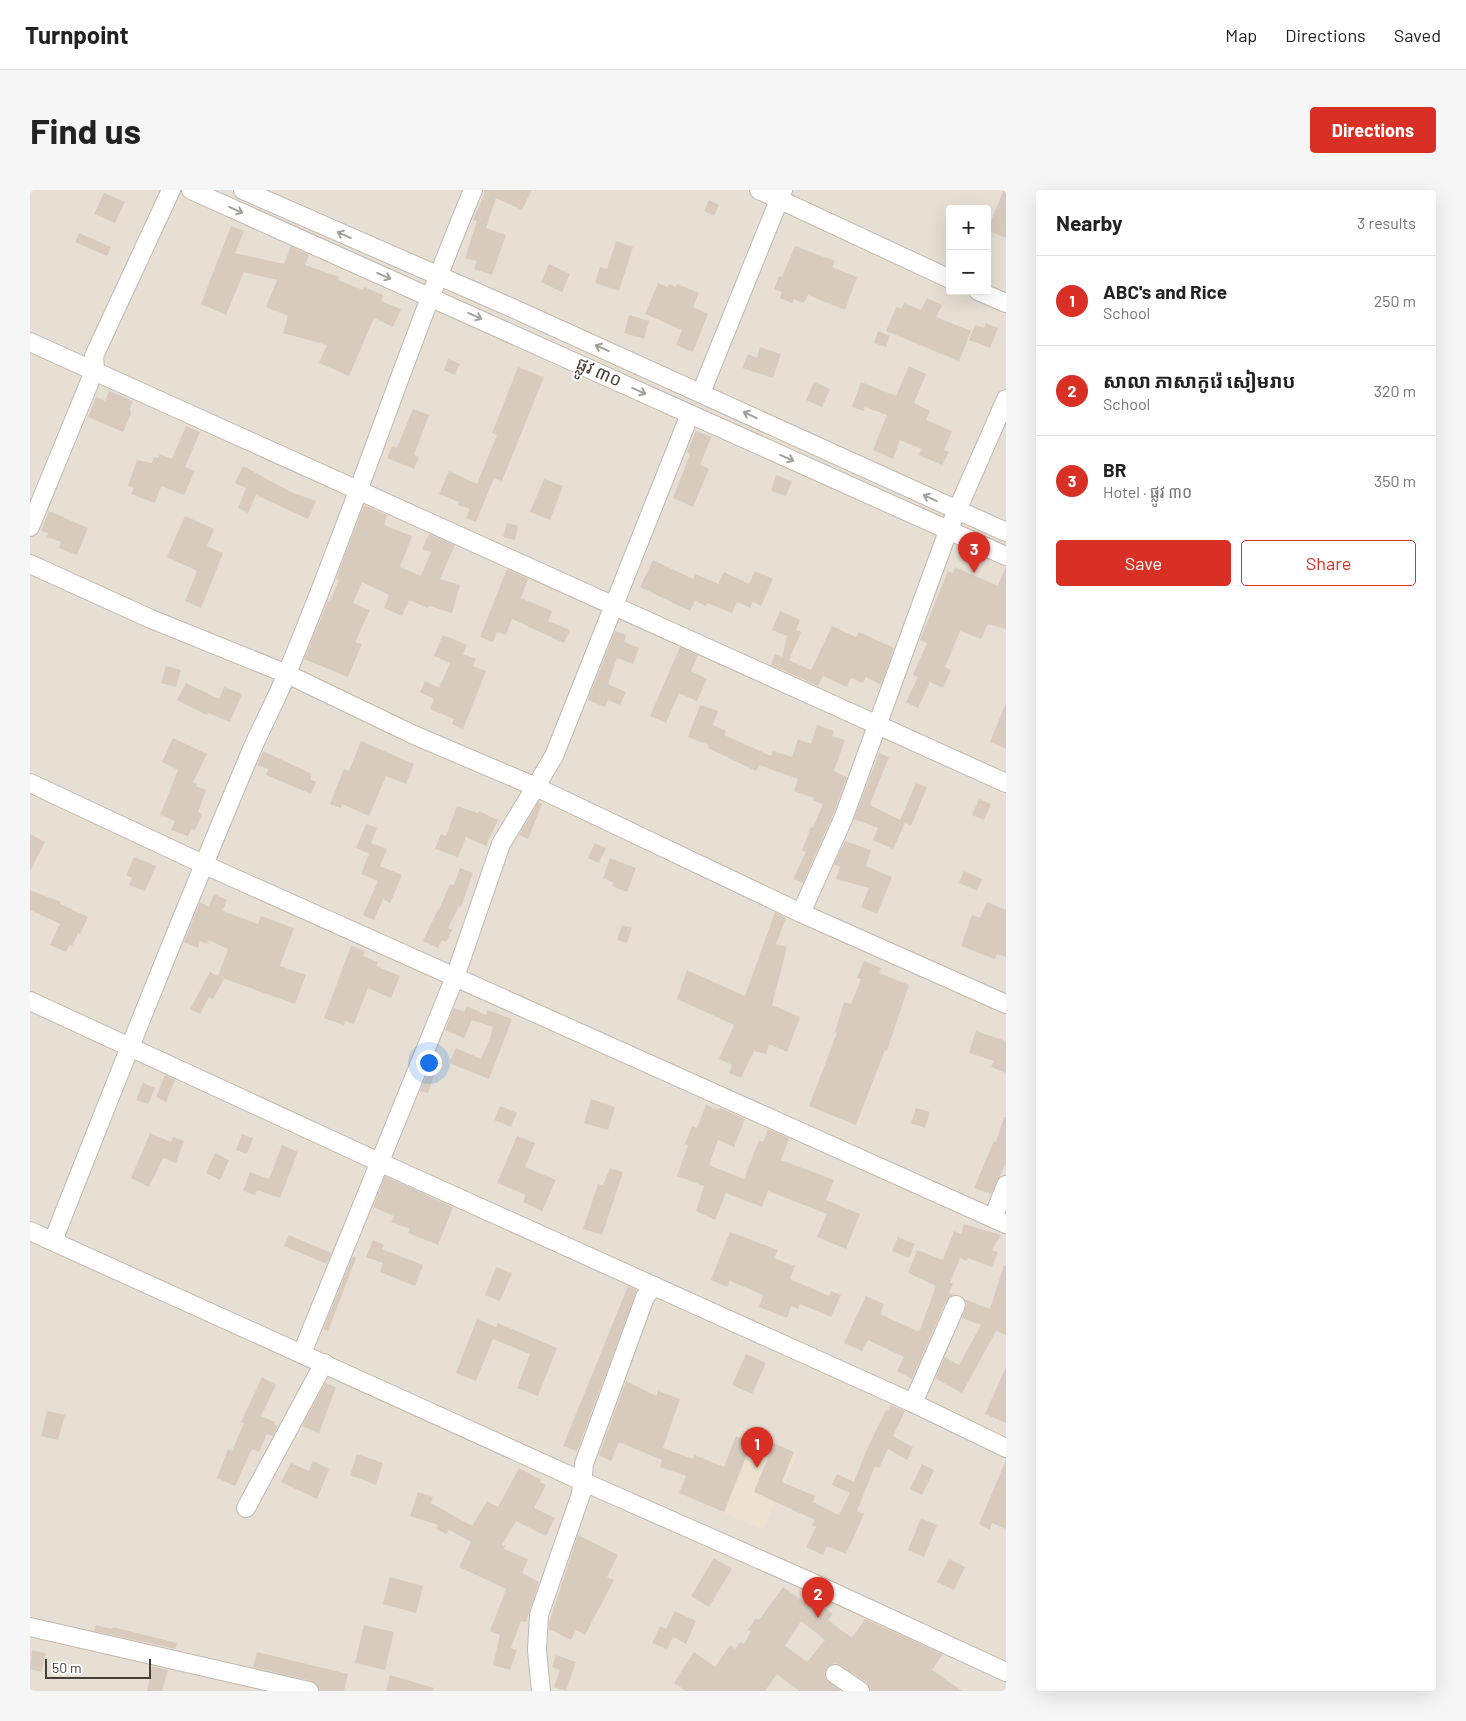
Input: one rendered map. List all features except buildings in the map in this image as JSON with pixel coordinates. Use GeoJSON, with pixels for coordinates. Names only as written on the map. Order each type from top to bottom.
{"type":"FeatureCollection","features":[{"type":"Feature","properties":{"kind":"street"},"geometry":{"type":"LineString","coordinates":[[30,527],[95,369],[94,356],[171,190]]}},
{"type":"Feature","properties":{"kind":"street","name":"ផ្លូវ ៣០"},"geometry":{"type":"LineString","coordinates":[[191,190],[1006,556]]}},
{"type":"Feature","properties":{"kind":"street","name":"ផ្លូវ ៣០"},"geometry":{"type":"LineString","coordinates":[[243,190],[701,393],[1006,532]]}},
{"type":"Feature","properties":{"kind":"street"},"geometry":{"type":"LineString","coordinates":[[53,1242],[129,1047],[247,759],[287,674],[360,490],[437,276],[473,190]]}},
{"type":"Feature","properties":{"kind":"street"},"geometry":{"type":"LineString","coordinates":[[759,190],[781,194],[946,277]]}},
{"type":"Feature","properties":{"kind":"street"},"geometry":{"type":"LineString","coordinates":[[701,393],[781,194]]}},
{"type":"Feature","properties":{"kind":"street"},"geometry":{"type":"LineString","coordinates":[[987,295],[1006,303]]}},
{"type":"Feature","properties":{"kind":"street"},"geometry":{"type":"LineString","coordinates":[[30,342],[95,369],[552,580],[614,605],[1006,783]]}},
{"type":"Feature","properties":{"kind":"street"},"geometry":{"type":"LineString","coordinates":[[801,913],[843,819],[956,510],[1006,399]]}},
{"type":"Feature","properties":{"kind":"street"},"geometry":{"type":"LineString","coordinates":[[302,1353],[455,978],[501,844],[554,756],[690,414]]}},
{"type":"Feature","properties":{"kind":"street"},"geometry":{"type":"LineString","coordinates":[[30,564],[151,620],[287,674],[414,734],[536,787],[801,913],[1006,1004]]}},
{"type":"Feature","properties":{"kind":"street"},"geometry":{"type":"LineString","coordinates":[[30,783],[205,865],[455,978],[1000,1221],[1006,1185]]}},
{"type":"Feature","properties":{"kind":"street"},"geometry":{"type":"LineString","coordinates":[[30,1001],[379,1162],[913,1403],[1006,1448]]}},
{"type":"Feature","properties":{"kind":"street"},"geometry":{"type":"LineString","coordinates":[[30,1231],[584,1482],[813,1583],[1006,1672]]}},
{"type":"Feature","properties":{"kind":"street"},"geometry":{"type":"LineString","coordinates":[[541,1691],[537,1650],[539,1614],[584,1482],[584,1464],[602,1410],[645,1297],[654,1286]]}},
{"type":"Feature","properties":{"kind":"street"},"geometry":{"type":"LineString","coordinates":[[913,1403],[956,1305]]}},
{"type":"Feature","properties":{"kind":"street"},"geometry":{"type":"LineString","coordinates":[[246,1508],[324,1363]]}},
{"type":"Feature","properties":{"kind":"street"},"geometry":{"type":"LineString","coordinates":[[30,1627],[309,1691]]}},
{"type":"Feature","properties":{"kind":"street"},"geometry":{"type":"LineString","coordinates":[[834,1674],[860,1691]]}},
{"type":"Feature","properties":{"kind":"shaded area"},"geometry":{"type":"Polygon","coordinates":[[[30,190],[1006,190],[1006,1691],[30,1691],[30,190]],[[740,1427],[784,1483],[797,1453],[740,1427]]]}},
{"type":"Feature","properties":{"kind":"shaded area"},"geometry":{"type":"Polygon","coordinates":[[[740,1427],[797,1453],[763,1530],[708,1506],[740,1427]]]}},
{"type":"Feature","properties":{"kind":"place","name":"BR"},"geometry":{"type":"Point","coordinates":[974,573]}},
{"type":"Feature","properties":{"kind":"place","name":"ABC's and Rice"},"geometry":{"type":"Point","coordinates":[757,1468]}},
{"type":"Feature","properties":{"kind":"place","name":"សាលា ភាសាកូរ៉េ សៀមរាប"},"geometry":{"type":"Point","coordinates":[818,1618]}}]}
